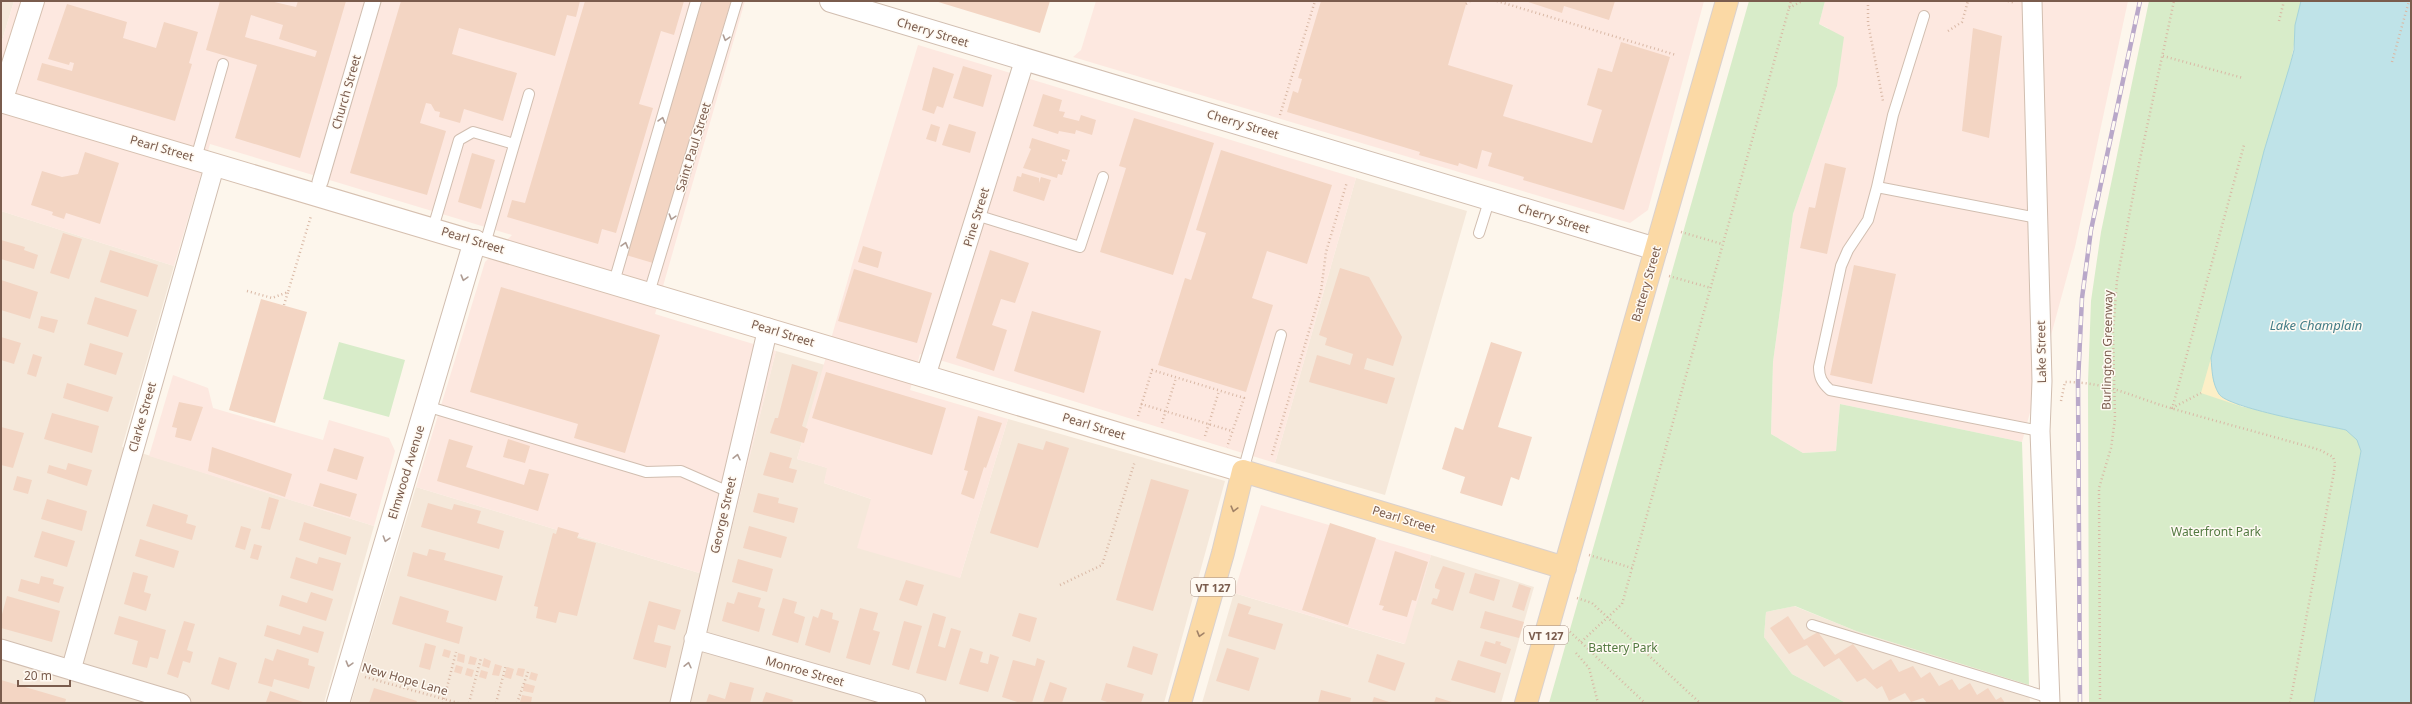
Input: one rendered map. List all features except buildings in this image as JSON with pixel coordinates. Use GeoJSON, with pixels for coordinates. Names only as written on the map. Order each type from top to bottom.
{"type":"FeatureCollection","features":[{"type":"Feature","properties":{"kind":"main road"},"geometry":{"type":"LineString","coordinates":[[1,102],[33,1]]}},
{"type":"Feature","properties":{"kind":"main road","name":"Cherry Street"},"geometry":{"type":"LineString","coordinates":[[831,1],[1656,249]]}},
{"type":"Feature","properties":{"kind":"main road","name":"Battery Street"},"geometry":{"type":"LineString","coordinates":[[1565,568],[1727,1]]}},
{"type":"Feature","properties":{"kind":"main road","name":"Pearl Street"},"geometry":{"type":"LineString","coordinates":[[1,102],[480,242],[1565,568]]}},
{"type":"Feature","properties":{"kind":"main road","name":"Elmwood Avenue"},"geometry":{"type":"LineString","coordinates":[[338,703],[426,406],[480,242]]}},
{"type":"Feature","properties":{"kind":"main road","name":"VT 127"},"geometry":{"type":"LineString","coordinates":[[1180,703],[1223,553],[1243,471]]}},
{"type":"Feature","properties":{"kind":"main road","name":"VT 127"},"geometry":{"type":"LineString","coordinates":[[1526,703],[1565,568]]}},
{"type":"Feature","properties":{"kind":"street","name":"Church Street"},"geometry":{"type":"LineString","coordinates":[[320,182],[373,1]]}},
{"type":"Feature","properties":{"kind":"street","name":"Lake Street"},"geometry":{"type":"LineString","coordinates":[[2032,1],[2042,381],[2040,431],[2050,701]]}},
{"type":"Feature","properties":{"kind":"street","name":"Pine Street"},"geometry":{"type":"LineString","coordinates":[[926,375],[1025,59]]}},
{"type":"Feature","properties":{"kind":"street","name":"Clarke Street"},"geometry":{"type":"LineString","coordinates":[[71,670],[205,161]]}},
{"type":"Feature","properties":{"kind":"street","name":"George Street"},"geometry":{"type":"LineString","coordinates":[[680,703],[768,328]]}},
{"type":"Feature","properties":{"kind":"street","name":"Monroe Street"},"geometry":{"type":"LineString","coordinates":[[694,639],[877,698],[916,703]]}},
{"type":"Feature","properties":{"kind":"street"},"geometry":{"type":"LineString","coordinates":[[1,649],[182,703]]}},
{"type":"Feature","properties":{"kind":"lane"},"geometry":{"type":"LineString","coordinates":[[614,282],[696,1]]}},
{"type":"Feature","properties":{"kind":"lane","name":"Saint Paul Street"},"geometry":{"type":"LineString","coordinates":[[650,293],[737,1]]}},
{"type":"Feature","properties":{"kind":"lane"},"geometry":{"type":"LineString","coordinates":[[1924,16],[1894,115],[1868,220],[1848,250],[1841,266],[1819,367],[1819,375],[1823,385],[1830,390],[2040,431]]}},
{"type":"Feature","properties":{"kind":"lane"},"geometry":{"type":"LineString","coordinates":[[205,161],[223,64]]}},
{"type":"Feature","properties":{"kind":"lane"},"geometry":{"type":"LineString","coordinates":[[480,242],[514,144],[529,94]]}},
{"type":"Feature","properties":{"kind":"lane"},"geometry":{"type":"LineString","coordinates":[[433,228],[459,140],[473,132],[514,144]]}},
{"type":"Feature","properties":{"kind":"lane"},"geometry":{"type":"LineString","coordinates":[[976,215],[1080,247],[1103,177]]}},
{"type":"Feature","properties":{"kind":"lane"},"geometry":{"type":"LineString","coordinates":[[1877,187],[2037,218]]}},
{"type":"Feature","properties":{"kind":"lane"},"geometry":{"type":"LineString","coordinates":[[1479,233],[1490,198]]}},
{"type":"Feature","properties":{"kind":"lane"},"geometry":{"type":"LineString","coordinates":[[1243,471],[1281,335]]}},
{"type":"Feature","properties":{"kind":"lane"},"geometry":{"type":"LineString","coordinates":[[426,406],[646,472],[681,471],[729,492]]}},
{"type":"Feature","properties":{"kind":"lane"},"geometry":{"type":"LineString","coordinates":[[1812,625],[2050,701]]}},
{"type":"Feature","properties":{"kind":"path"},"geometry":{"type":"LineString","coordinates":[[1275,134],[1315,1]]}},
{"type":"Feature","properties":{"kind":"path"},"geometry":{"type":"LineString","coordinates":[[1466,4],[1470,1]]}},
{"type":"Feature","properties":{"kind":"path"},"geometry":{"type":"LineString","coordinates":[[1497,1],[1676,55]]}},
{"type":"Feature","properties":{"kind":"path"},"geometry":{"type":"LineString","coordinates":[[1581,642],[1622,604],[1791,1]]}},
{"type":"Feature","properties":{"kind":"path"},"geometry":{"type":"LineString","coordinates":[[1789,8],[1802,1]]}},
{"type":"Feature","properties":{"kind":"path"},"geometry":{"type":"LineString","coordinates":[[1868,1],[1868,23],[1884,106],[1894,115]]}},
{"type":"Feature","properties":{"kind":"path"},"geometry":{"type":"LineString","coordinates":[[1948,30],[1962,22],[1968,1]]}},
{"type":"Feature","properties":{"kind":"path","name":"Burlington Greenway"},"geometry":{"type":"LineString","coordinates":[[2100,703],[2099,488],[2111,448],[2115,419],[2113,387],[2113,333],[2117,280],[2139,164],[2174,1]]}},
{"type":"Feature","properties":{"kind":"path"},"geometry":{"type":"LineString","coordinates":[[2279,21],[2284,1]]}},
{"type":"Feature","properties":{"kind":"path"},"geometry":{"type":"LineString","coordinates":[[2392,62],[2409,1]]}},
{"type":"Feature","properties":{"kind":"path"},"geometry":{"type":"LineString","coordinates":[[2163,56],[2243,78]]}},
{"type":"Feature","properties":{"kind":"path"},"geometry":{"type":"LineString","coordinates":[[2172,409],[2244,145]]}},
{"type":"Feature","properties":{"kind":"path"},"geometry":{"type":"LineString","coordinates":[[1272,455],[1321,291],[1326,252],[1347,182]]}},
{"type":"Feature","properties":{"kind":"path"},"geometry":{"type":"LineString","coordinates":[[284,305],[311,216]]}},
{"type":"Feature","properties":{"kind":"path"},"geometry":{"type":"LineString","coordinates":[[1681,232],[1722,244]]}},
{"type":"Feature","properties":{"kind":"path"},"geometry":{"type":"LineString","coordinates":[[1668,276],[1710,288]]}},
{"type":"Feature","properties":{"kind":"path"},"geometry":{"type":"LineString","coordinates":[[247,291],[272,298],[288,292]]}},
{"type":"Feature","properties":{"kind":"path"},"geometry":{"type":"LineString","coordinates":[[1138,416],[1152,370],[1244,398],[1227,449]]}},
{"type":"Feature","properties":{"kind":"path"},"geometry":{"type":"LineString","coordinates":[[1162,423],[1176,378]]}},
{"type":"Feature","properties":{"kind":"path"},"geometry":{"type":"LineString","coordinates":[[2042,381],[2056,382],[2057,404],[2060,404],[2065,382],[2088,382],[2113,387],[2172,409],[2320,450],[2333,457],[2335,463],[2334,472],[2290,703]]}},
{"type":"Feature","properties":{"kind":"path"},"geometry":{"type":"LineString","coordinates":[[1205,436],[1219,391]]}},
{"type":"Feature","properties":{"kind":"path"},"geometry":{"type":"LineString","coordinates":[[2172,409],[2201,393]]}},
{"type":"Feature","properties":{"kind":"path"},"geometry":{"type":"LineString","coordinates":[[1141,404],[1232,431]]}},
{"type":"Feature","properties":{"kind":"path"},"geometry":{"type":"LineString","coordinates":[[1060,585],[1102,565],[1134,461]]}},
{"type":"Feature","properties":{"kind":"path"},"geometry":{"type":"LineString","coordinates":[[1589,555],[1632,568]]}},
{"type":"Feature","properties":{"kind":"path"},"geometry":{"type":"LineString","coordinates":[[1577,598],[1592,603],[1700,703]]}},
{"type":"Feature","properties":{"kind":"path"},"geometry":{"type":"LineString","coordinates":[[1551,615],[1645,703]]}},
{"type":"Feature","properties":{"kind":"path"},"geometry":{"type":"LineString","coordinates":[[443,703],[456,652]]}},
{"type":"Feature","properties":{"kind":"path"},"geometry":{"type":"LineString","coordinates":[[1576,653],[1589,668],[1598,703]]}},
{"type":"Feature","properties":{"kind":"path"},"geometry":{"type":"LineString","coordinates":[[469,703],[481,658]]}},
{"type":"Feature","properties":{"kind":"path"},"geometry":{"type":"LineString","coordinates":[[496,703],[506,665]]}},
{"type":"Feature","properties":{"kind":"path","name":"New Hope Lane"},"geometry":{"type":"LineString","coordinates":[[347,672],[458,703]]}},
{"type":"Feature","properties":{"kind":"path"},"geometry":{"type":"LineString","coordinates":[[517,703],[528,672]]}},
{"type":"Feature","properties":{"kind":"shaded area"},"geometry":{"type":"Polygon","coordinates":[[[1,1],[14,1],[1,44],[1,1]]]}},
{"type":"Feature","properties":{"kind":"shaded area"},"geometry":{"type":"Polygon","coordinates":[[[14,1],[745,1],[655,314],[776,351],[719,579],[416,487],[485,262],[512,235],[210,144],[174,266],[1,211],[1,44],[14,1]]]}},
{"type":"Feature","properties":{"kind":"shaded area"},"geometry":{"type":"Polygon","coordinates":[[[1096,1],[1704,1],[1648,210],[1630,223],[1073,57],[1081,50],[1096,1]]]}},
{"type":"Feature","properties":{"kind":"shaded area"},"geometry":{"type":"Polygon","coordinates":[[[1825,1],[2128,1],[2075,247],[2022,442],[1840,404],[1836,451],[1803,453],[1771,434],[1773,362],[1793,214],[1837,86],[1828,28],[1819,24],[1825,1]]]}},
{"type":"Feature","properties":{"kind":"shaded area"},"geometry":{"type":"Polygon","coordinates":[[[918,45],[1356,178],[1275,463],[920,354],[910,390],[1008,419],[960,578],[857,548],[871,499],[824,483],[827,468],[797,459],[852,265],[918,45]]]}},
{"type":"Feature","properties":{"kind":"shaded area"},"geometry":{"type":"Polygon","coordinates":[[[1356,178],[1467,211],[1385,495],[1275,463],[1356,178]]]}},
{"type":"Feature","properties":{"kind":"shaded area"},"geometry":{"type":"Polygon","coordinates":[[[1,211],[174,266],[122,447],[374,526],[324,703],[1,703],[1,211]]]}},
{"type":"Feature","properties":{"kind":"shaded area"},"geometry":{"type":"Polygon","coordinates":[[[776,351],[825,365],[797,459],[828,468],[824,483],[871,499],[960,578],[1008,419],[1225,481],[1164,703],[351,703],[416,487],[719,579],[776,351]]]}},
{"type":"Feature","properties":{"kind":"shaded area"},"geometry":{"type":"Polygon","coordinates":[[[173,375],[208,388],[213,408],[323,440],[329,420],[389,438],[395,451],[374,526],[149,456],[173,375]]]}},
{"type":"Feature","properties":{"kind":"shaded area"},"geometry":{"type":"Polygon","coordinates":[[[1261,505],[1431,555],[1405,644],[1234,593],[1261,505]]]}},
{"type":"Feature","properties":{"kind":"shaded area"},"geometry":{"type":"Polygon","coordinates":[[[1431,555],[1534,587],[1501,703],[1202,703],[1234,593],[1404,644],[1431,555]]]}},
{"type":"Feature","properties":{"kind":"shaded area"},"geometry":{"type":"Polygon","coordinates":[[[1794,606],[1856,631],[2029,685],[2030,703],[1846,703],[1792,674],[1764,637],[1766,612],[1794,606]]]}},
{"type":"Feature","properties":{"kind":"green space","name":"Battery Park"},"geometry":{"type":"Polygon","coordinates":[[[1749,1],[1825,1],[1819,24],[1844,37],[1837,86],[1793,214],[1773,362],[1771,434],[1803,453],[1836,451],[1840,404],[2022,442],[2029,685],[1856,631],[1795,606],[1766,612],[1764,637],[1792,674],[1846,703],[1549,703],[1749,1]]]}},
{"type":"Feature","properties":{"kind":"green space","name":"Waterfront Park"},"geometry":{"type":"Polygon","coordinates":[[[2149,1],[2301,1],[2290,65],[2299,69],[2276,114],[2264,151],[2240,406],[2346,430],[2358,440],[2361,451],[2314,703],[2089,703],[2088,382],[2091,301],[2101,232],[2149,1]]]}},
{"type":"Feature","properties":{"kind":"green space"},"geometry":{"type":"Polygon","coordinates":[[[339,342],[405,360],[389,417],[323,399],[339,342]]]}},
{"type":"Feature","properties":{"kind":"sand"},"geometry":{"type":"Polygon","coordinates":[[[2211,358],[2213,380],[2220,395],[2240,406],[2201,393],[2211,358]]]}},
{"type":"Feature","properties":{"kind":"water","name":"Lake Champlain"},"geometry":{"type":"Polygon","coordinates":[[[2301,1],[2411,1],[2411,703],[2314,703],[2361,451],[2357,440],[2346,430],[2258,410],[2226,399],[2219,394],[2213,376],[2211,358],[2264,151],[2294,50],[2295,25],[2301,1]]]}},
{"type":"Feature","properties":{"kind":"railway"},"geometry":{"type":"LineString","coordinates":[[2080,703],[2078,382],[2082,298],[2091,230],[2140,1]]}}]}
